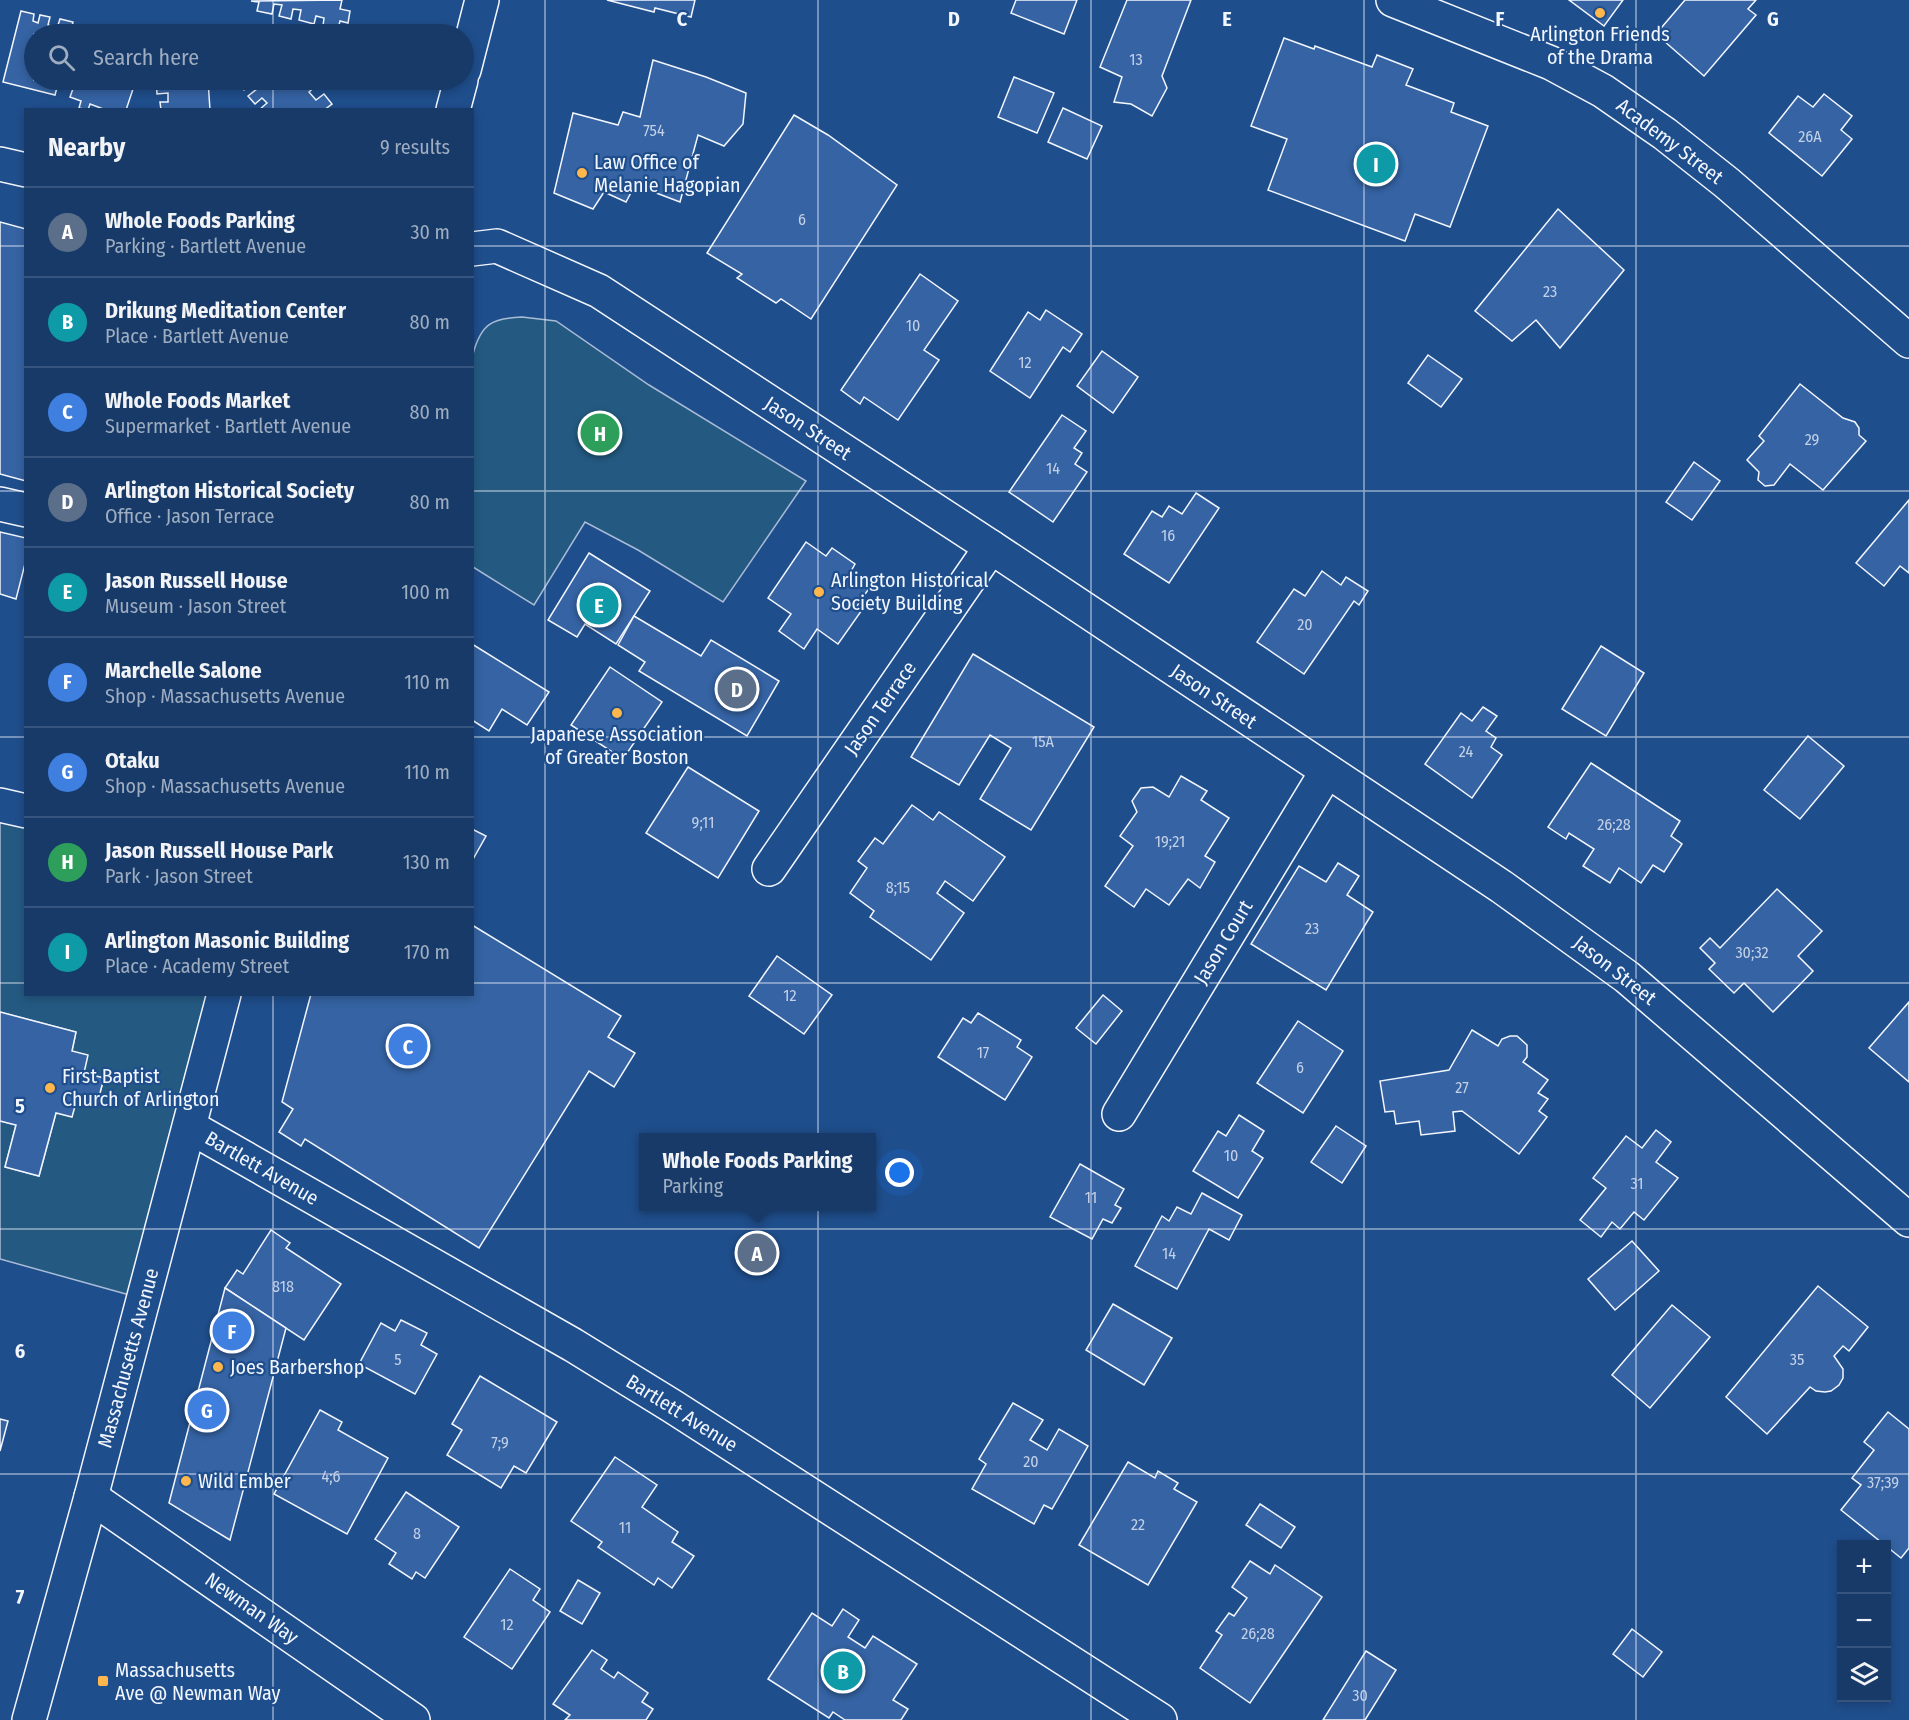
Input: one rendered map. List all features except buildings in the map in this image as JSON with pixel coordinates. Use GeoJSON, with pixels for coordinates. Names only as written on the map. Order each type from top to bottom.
{"type":"FeatureCollection","features":[{"type":"Feature","properties":{"kind":"street"},"geometry":{"type":"LineString","coordinates":[[474,31],[482,0]]}},
{"type":"Feature","properties":{"kind":"street","name":"Academy Street"},"geometry":{"type":"LineString","coordinates":[[1393,0],[1442,8],[1603,91],[1665,134],[1727,183],[1909,340]]}},
{"type":"Feature","properties":{"kind":"street"},"geometry":{"type":"LineString","coordinates":[[454,108],[458,90]]}},
{"type":"Feature","properties":{"kind":"street"},"geometry":{"type":"LineString","coordinates":[[0,164],[24,170]]}},
{"type":"Feature","properties":{"kind":"street","name":"Jason Street"},"geometry":{"type":"LineString","coordinates":[[474,249],[497,246],[599,291],[1502,887],[1627,976],[1909,1220]]}},
{"type":"Feature","properties":{"kind":"street"},"geometry":{"type":"LineString","coordinates":[[0,504],[24,510]]}},
{"type":"Feature","properties":{"kind":"street","name":"Jason Terrace"},"geometry":{"type":"LineString","coordinates":[[769,869],[991,548]]}},
{"type":"Feature","properties":{"kind":"street","name":"Jason Court"},"geometry":{"type":"LineString","coordinates":[[1119,1114],[1326,771]]}},
{"type":"Feature","properties":{"kind":"street"},"geometry":{"type":"LineString","coordinates":[[0,805],[24,811]]}},
{"type":"Feature","properties":{"kind":"street","name":"Massachusetts Avenue"},"geometry":{"type":"LineString","coordinates":[[29,1720],[91,1497],[223,996]]}},
{"type":"Feature","properties":{"kind":"street","name":"Bartlett Avenue"},"geometry":{"type":"LineString","coordinates":[[190,1127],[583,1351],[1160,1720]]}},
{"type":"Feature","properties":{"kind":"street","name":"Newman Way"},"geometry":{"type":"LineString","coordinates":[[91,1497],[413,1720]]}},
{"type":"Feature","properties":{"kind":"shaded area"},"geometry":{"type":"Polygon","coordinates":[[[522,317],[556,321],[649,385],[806,481],[723,602],[638,550],[585,522],[534,605],[474,568],[474,351],[484,329],[495,321],[522,317]]]}},
{"type":"Feature","properties":{"kind":"shaded area"},"geometry":{"type":"Polygon","coordinates":[[[0,805],[24,811],[24,996],[224,996],[144,1299],[0,1259],[0,1121],[16,1125],[5,1167],[39,1176],[56,1113],[77,1099],[97,1104],[104,1078],[84,1073],[72,1051],[76,1032],[0,1012],[0,805]]]}},
{"type":"Feature","properties":{"kind":"place","name":"Arlington Friends of the Drama"},"geometry":{"type":"Point","coordinates":[1600,13]}},
{"type":"Feature","properties":{"kind":"place","name":"Arlington Masonic Building"},"geometry":{"type":"Point","coordinates":[1376,164]}},
{"type":"Feature","properties":{"kind":"place","name":"Law Office of Melanie Hagopian"},"geometry":{"type":"Point","coordinates":[582,173]}},
{"type":"Feature","properties":{"kind":"place","name":"Jason Russell House Park"},"geometry":{"type":"Point","coordinates":[600,433]}},
{"type":"Feature","properties":{"kind":"place","name":"Arlington Historical Society Building"},"geometry":{"type":"Point","coordinates":[819,592]}},
{"type":"Feature","properties":{"kind":"place","name":"Jason Russell House"},"geometry":{"type":"Point","coordinates":[599,605]}},
{"type":"Feature","properties":{"kind":"place","name":"Arlington Historical Society"},"geometry":{"type":"Point","coordinates":[737,689]}},
{"type":"Feature","properties":{"kind":"place","name":"Japanese Association of Greater Boston"},"geometry":{"type":"Point","coordinates":[617,713]}},
{"type":"Feature","properties":{"kind":"place","name":"Whole Foods Market"},"geometry":{"type":"Point","coordinates":[408,1046]}},
{"type":"Feature","properties":{"kind":"place","name":"First Baptist Church of Arlington"},"geometry":{"type":"Point","coordinates":[50,1088]}},
{"type":"Feature","properties":{"kind":"place","name":"Whole Foods Parking"},"geometry":{"type":"Point","coordinates":[757,1253]}},
{"type":"Feature","properties":{"kind":"place","name":"Marchelle Salone"},"geometry":{"type":"Point","coordinates":[232,1331]}},
{"type":"Feature","properties":{"kind":"place","name":"Joes Barbershop"},"geometry":{"type":"Point","coordinates":[218,1367]}},
{"type":"Feature","properties":{"kind":"place","name":"Otaku"},"geometry":{"type":"Point","coordinates":[207,1410]}},
{"type":"Feature","properties":{"kind":"place","name":"Wild Ember"},"geometry":{"type":"Point","coordinates":[186,1481]}},
{"type":"Feature","properties":{"kind":"place","name":"Drikung Meditation Center"},"geometry":{"type":"Point","coordinates":[843,1671]}},
{"type":"Feature","properties":{"kind":"place","name":"Massachusetts Ave @ Newman Way"},"geometry":{"type":"Point","coordinates":[103,1681]}}]}
